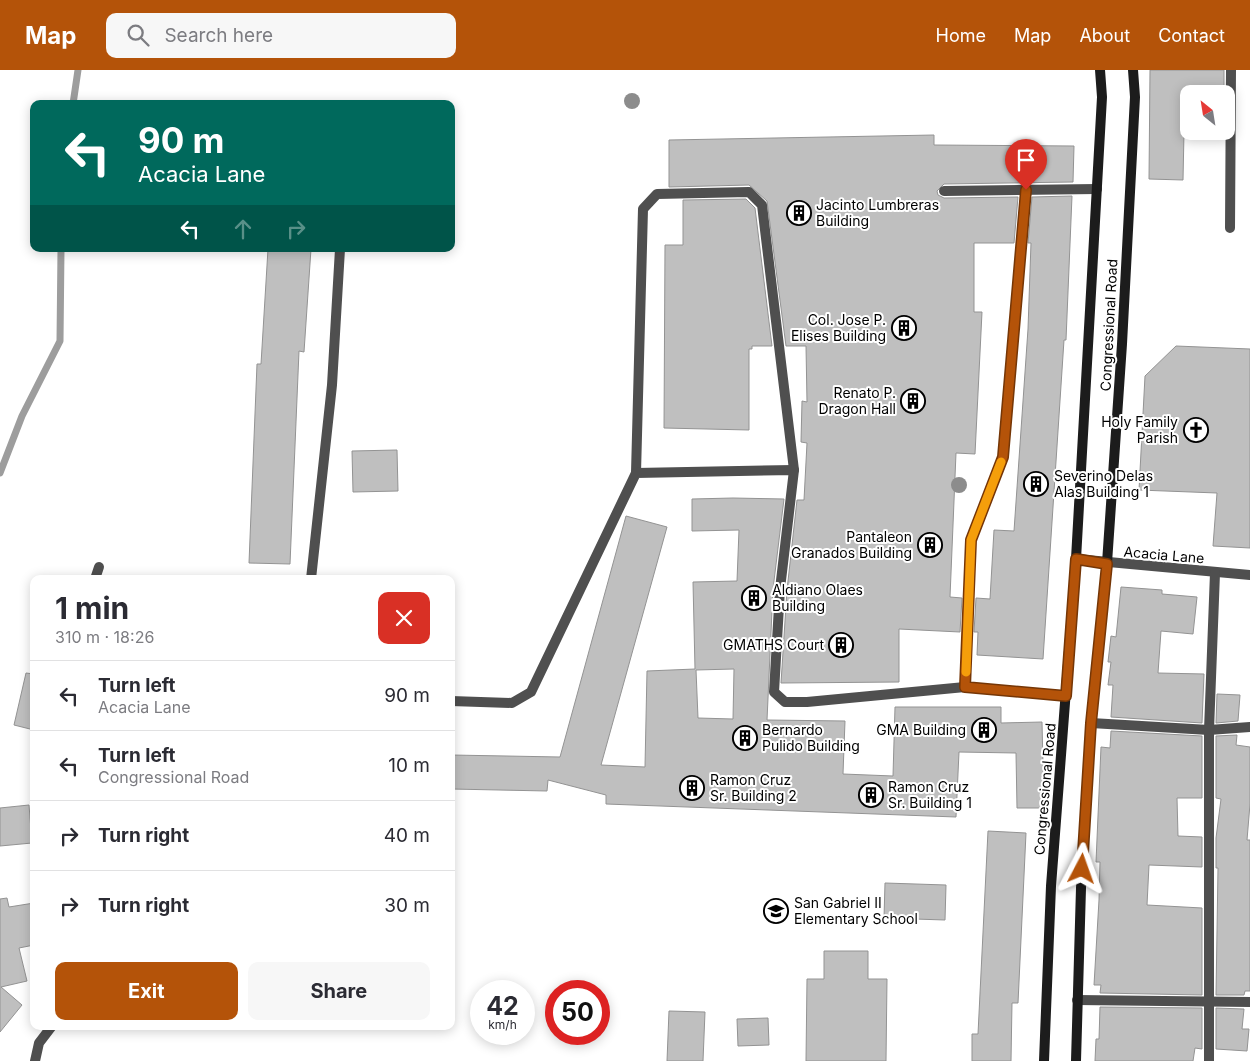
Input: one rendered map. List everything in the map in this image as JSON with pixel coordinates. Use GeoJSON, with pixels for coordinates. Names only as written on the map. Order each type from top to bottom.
{"type":"FeatureCollection","features":[{"type":"Feature","properties":{"kind":"main road","name":"Congressional Road"},"geometry":{"type":"LineString","coordinates":[[1044,1061],[1051,886],[1076,559],[1097,189],[1102,97],[1100,70]]}},
{"type":"Feature","properties":{"kind":"main road","name":"Congressional Road"},"geometry":{"type":"LineString","coordinates":[[1076,1061],[1081,888],[1091,723],[1107,564],[1122,344],[1135,97],[1133,70]]}},
{"type":"Feature","properties":{"kind":"street"},"geometry":{"type":"LineString","coordinates":[[1230,228],[1231,70]]}},
{"type":"Feature","properties":{"kind":"street"},"geometry":{"type":"LineString","coordinates":[[944,191],[1097,189]]}},
{"type":"Feature","properties":{"kind":"street"},"geometry":{"type":"LineString","coordinates":[[965,687],[971,540],[1003,457],[1026,190]]}},
{"type":"Feature","properties":{"kind":"street"},"geometry":{"type":"LineString","coordinates":[[455,701],[512,703],[531,692],[636,473],[643,209],[657,194],[749,192],[762,206],[794,470],[780,589],[774,692],[785,702],[807,702],[965,687],[1066,696]]}},
{"type":"Feature","properties":{"kind":"street"},"geometry":{"type":"LineString","coordinates":[[311,575],[332,385],[340,252]]}},
{"type":"Feature","properties":{"kind":"street"},"geometry":{"type":"LineString","coordinates":[[636,473],[794,470]]}},
{"type":"Feature","properties":{"kind":"street","name":"Acacia Lane"},"geometry":{"type":"LineString","coordinates":[[1076,559],[1107,564],[1250,575]]}},
{"type":"Feature","properties":{"kind":"street"},"geometry":{"type":"LineString","coordinates":[[96,575],[99,567]]}},
{"type":"Feature","properties":{"kind":"street"},"geometry":{"type":"LineString","coordinates":[[1209,1061],[1209,730],[1216,573]]}},
{"type":"Feature","properties":{"kind":"street"},"geometry":{"type":"LineString","coordinates":[[1091,723],[1209,730],[1250,727]]}},
{"type":"Feature","properties":{"kind":"street"},"geometry":{"type":"LineString","coordinates":[[1078,1000],[1250,1002]]}},
{"type":"Feature","properties":{"kind":"street"},"geometry":{"type":"LineString","coordinates":[[35,1061],[39,1043],[49,1030]]}},
{"type":"Feature","properties":{"kind":"building"},"geometry":{"type":"Polygon","coordinates":[[[1150,70],[1224,70],[1224,85],[1180,85],[1180,140],[1184,140],[1183,180],[1149,179],[1150,70]]]}},
{"type":"Feature","properties":{"kind":"building"},"geometry":{"type":"Polygon","coordinates":[[[934,135],[934,145],[1074,146],[1073,182],[944,184],[937,191],[938,195],[944,198],[1018,197],[1014,243],[974,243],[974,312],[982,312],[975,454],[956,453],[950,597],[962,598],[960,632],[899,629],[899,682],[781,683],[787,590],[797,500],[804,500],[807,443],[801,442],[802,401],[807,402],[806,346],[786,346],[767,201],[749,185],[669,187],[669,140],[934,135]]]}},
{"type":"Feature","properties":{"kind":"building"},"geometry":{"type":"Polygon","coordinates":[[[1072,196],[1066,340],[1064,340],[1043,659],[977,655],[978,632],[974,632],[976,598],[990,599],[994,530],[1014,531],[1028,329],[1031,243],[1028,243],[1032,197],[1072,196]]]}},
{"type":"Feature","properties":{"kind":"building"},"geometry":{"type":"Polygon","coordinates":[[[746,199],[755,208],[772,346],[752,346],[752,349],[749,349],[749,430],[664,428],[665,245],[683,245],[683,200],[746,199]]]}},
{"type":"Feature","properties":{"kind":"building"},"geometry":{"type":"Polygon","coordinates":[[[268,252],[311,252],[304,352],[299,351],[290,564],[249,563],[257,364],[261,364],[268,252]]]}},
{"type":"Feature","properties":{"kind":"building","name":"Holy Family Parish"},"geometry":{"type":"Polygon","coordinates":[[[1176,346],[1250,349],[1250,548],[1213,546],[1217,493],[1139,490],[1145,376],[1176,346]]]}},
{"type":"Feature","properties":{"kind":"building"},"geometry":{"type":"Polygon","coordinates":[[[397,450],[398,491],[353,492],[352,451],[397,450]]]}},
{"type":"Feature","properties":{"kind":"building"},"geometry":{"type":"Polygon","coordinates":[[[692,499],[784,499],[773,589],[767,720],[845,721],[843,774],[893,776],[895,707],[1001,707],[1001,723],[1042,722],[1044,808],[1017,808],[1016,753],[959,752],[956,817],[606,804],[606,795],[548,780],[547,791],[455,789],[455,755],[560,757],[626,516],[667,527],[601,765],[645,767],[647,671],[695,669],[693,582],[737,581],[739,530],[692,531],[692,499]],[[734,669],[696,670],[698,718],[733,719],[734,669]]]}},
{"type":"Feature","properties":{"kind":"building"},"geometry":{"type":"Polygon","coordinates":[[[1121,587],[1162,590],[1162,594],[1197,597],[1193,634],[1161,631],[1158,673],[1204,674],[1202,723],[1111,717],[1113,685],[1108,685],[1111,662],[1108,662],[1111,636],[1116,637],[1121,587]]]}},
{"type":"Feature","properties":{"kind":"building"},"geometry":{"type":"Polygon","coordinates":[[[26,673],[30,674],[30,729],[14,725],[26,673]]]}},
{"type":"Feature","properties":{"kind":"building"},"geometry":{"type":"Polygon","coordinates":[[[1217,694],[1240,695],[1238,721],[1216,723],[1217,694]]]}},
{"type":"Feature","properties":{"kind":"building"},"geometry":{"type":"Polygon","coordinates":[[[1111,731],[1202,736],[1202,798],[1177,798],[1178,836],[1202,837],[1202,867],[1149,865],[1147,905],[1202,908],[1202,995],[1100,993],[1101,985],[1094,985],[1099,900],[1100,862],[1096,862],[1101,747],[1110,748],[1111,731]]]}},
{"type":"Feature","properties":{"kind":"building"},"geometry":{"type":"Polygon","coordinates":[[[1237,735],[1236,745],[1250,747],[1250,804],[1247,840],[1250,840],[1250,991],[1245,991],[1244,995],[1216,995],[1218,868],[1216,868],[1216,838],[1221,799],[1216,798],[1216,736],[1237,735]]]}},
{"type":"Feature","properties":{"kind":"building"},"geometry":{"type":"Polygon","coordinates":[[[29,805],[30,843],[0,846],[0,808],[29,805]]]}},
{"type":"Feature","properties":{"kind":"building"},"geometry":{"type":"Polygon","coordinates":[[[988,831],[1026,833],[1018,1003],[1012,1003],[1011,1061],[972,1061],[972,1034],[978,1034],[988,831]]]}},
{"type":"Feature","properties":{"kind":"building"},"geometry":{"type":"Polygon","coordinates":[[[885,883],[946,885],[945,920],[884,918],[885,883]]]}},
{"type":"Feature","properties":{"kind":"building"},"geometry":{"type":"Polygon","coordinates":[[[7,898],[9,907],[30,904],[30,946],[19,948],[27,981],[1,987],[22,1005],[0,1032],[0,899],[7,898]]]}},
{"type":"Feature","properties":{"kind":"building"},"geometry":{"type":"Polygon","coordinates":[[[824,951],[868,951],[868,979],[887,979],[886,1061],[806,1061],[807,979],[824,979],[824,951]]]}},
{"type":"Feature","properties":{"kind":"building"},"geometry":{"type":"Polygon","coordinates":[[[1100,1007],[1202,1008],[1202,1049],[1195,1048],[1193,1061],[1095,1061],[1096,1039],[1099,1039],[1100,1007]]]}},
{"type":"Feature","properties":{"kind":"building"},"geometry":{"type":"Polygon","coordinates":[[[1216,1008],[1244,1009],[1242,1029],[1249,1029],[1247,1051],[1216,1049],[1216,1008]]]}},
{"type":"Feature","properties":{"kind":"building"},"geometry":{"type":"Polygon","coordinates":[[[669,1011],[705,1012],[703,1061],[667,1061],[669,1011]]]}},
{"type":"Feature","properties":{"kind":"building"},"geometry":{"type":"Polygon","coordinates":[[[768,1018],[769,1045],[738,1046],[737,1019],[768,1018]]]}},
{"type":"Feature","properties":{"kind":"waterway"},"geometry":{"type":"LineString","coordinates":[[74,100],[78,70]]}},
{"type":"Feature","properties":{"kind":"waterway"},"geometry":{"type":"LineString","coordinates":[[0,473],[22,416],[60,341],[61,252]]}},
{"type":"Feature","properties":{"kind":"slow traffic"},"geometry":{"type":"LineString","coordinates":[[966,672],[971,540],[1001,462]]}},
{"type":"Feature","properties":{"kind":"place","name":"Jacinto Lumbreras Building"},"geometry":{"type":"Point","coordinates":[799,213]}},
{"type":"Feature","properties":{"kind":"place","name":"Col. Jose P. Elises Building"},"geometry":{"type":"Point","coordinates":[904,328]}},
{"type":"Feature","properties":{"kind":"place","name":"Renato P. Dragon Hall"},"geometry":{"type":"Point","coordinates":[913,401]}},
{"type":"Feature","properties":{"kind":"place","name":"Holy Family Parish"},"geometry":{"type":"Point","coordinates":[1196,430]}},
{"type":"Feature","properties":{"kind":"place","name":"Severino Delas Alas Building 1"},"geometry":{"type":"Point","coordinates":[1036,484]}},
{"type":"Feature","properties":{"kind":"place","name":"Pantaleon Granados Building"},"geometry":{"type":"Point","coordinates":[930,545]}},
{"type":"Feature","properties":{"kind":"place","name":"Aldiano Olaes Building"},"geometry":{"type":"Point","coordinates":[754,598]}},
{"type":"Feature","properties":{"kind":"place","name":"GMATHS Court"},"geometry":{"type":"Point","coordinates":[841,645]}},
{"type":"Feature","properties":{"kind":"place","name":"GMA Building"},"geometry":{"type":"Point","coordinates":[984,730]}},
{"type":"Feature","properties":{"kind":"place","name":"Bernardo Pulido Building"},"geometry":{"type":"Point","coordinates":[745,738]}},
{"type":"Feature","properties":{"kind":"place","name":"Ramon Cruz Sr. Building 2"},"geometry":{"type":"Point","coordinates":[692,788]}},
{"type":"Feature","properties":{"kind":"place","name":"Ramon Cruz Sr. Building 1"},"geometry":{"type":"Point","coordinates":[871,795]}},
{"type":"Feature","properties":{"kind":"place","name":"San Gabriel II Elementary School"},"geometry":{"type":"Point","coordinates":[776,911]}},
{"type":"Feature","properties":{"kind":"route"},"geometry":{"type":"LineString","coordinates":[[1026,190],[1003,457],[971,540],[965,687],[1066,696],[1076,559],[1107,564],[1091,723],[1082,869]]}}]}
